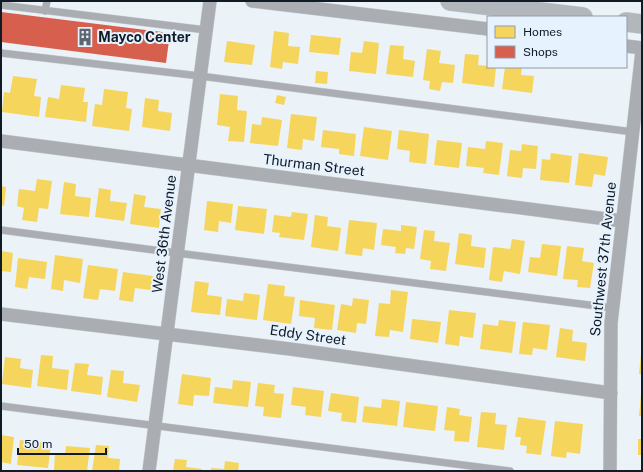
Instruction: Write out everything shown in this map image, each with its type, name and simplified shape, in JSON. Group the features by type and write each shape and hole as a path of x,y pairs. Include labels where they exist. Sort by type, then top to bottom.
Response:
{"main road":[{"path":"450,1 518,5 578,16"},
{"path":"627,22 642,24"}],"street":[{"name":"West 36th Avenue","path":"149,471 210,1"},
{"path":"252,1 487,29"},
{"path":"627,46 642,48"},
{"name":"Southwest 37th Avenue","path":"610,471 611,323 642,52"},
{"name":"Thurman Street","path":"1,141 622,221"},
{"name":"Eddy Street","path":"1,314 290,348 611,393"}],"lane":[{"path":"45,11 47,1"},
{"path":"1,6 206,30"},
{"path":"1,52 633,132"},
{"path":"1,230 613,308"},
{"path":"1,406 510,471"}],"building: Homes":[{"path":"274,31 289,33 288,46 300,47 298,64 283,62 282,69 270,67"},
{"path":"311,35 341,38 339,55 309,52"},
{"path":"227,41 255,45 252,65 224,62"},
{"path":"364,41 379,43 376,74 349,71 351,52 362,53"},
{"path":"390,45 404,46 403,59 415,61 413,77 386,74"},
{"path":"427,49 441,51 439,63 455,65 453,83 442,82 440,91 429,89 430,81 423,80"},
{"path":"465,54 479,55 478,65 487,66 487,68 496,68 494,87 462,83"},
{"path":"505,68 522,68 521,75 534,76 532,93 502,89"},
{"path":"316,71 328,72 327,84 315,83"},
{"path":"13,76 37,79 34,96 41,97 39,117 2,112 4,92 10,93"},
{"path":"61,85 85,88 83,102 88,102 86,122 45,117 48,97 59,99"},
{"path":"104,89 128,92 126,108 132,109 129,131 92,126 95,104 102,105"},
{"path":"220,94 238,96 237,110 247,111 244,142 228,141 230,127 217,125"},
{"path":"277,95 286,97 284,105 275,103"},
{"path":"145,98 159,100 158,111 172,113 170,131 142,127"},
{"path":"291,114 317,117 314,141 303,139 302,150 287,148"},
{"path":"262,117 282,120 278,146 250,143 252,124 261,125"},
{"path":"364,127 392,131 388,160 360,156"},
{"path":"323,130 356,134 354,156 339,154 339,149 321,147"},
{"path":"399,130 429,134 426,164 409,162 410,151 397,149"},
{"path":"437,140 462,143 459,168 434,165"},
{"path":"486,141 503,143 499,175 483,173 484,168 466,166 468,147 485,149"},
{"path":"522,144 538,146 536,169 523,168 522,178 507,176 510,150 521,151"},
{"path":"551,153 572,156 569,183 540,180 542,159 550,160"},
{"path":"579,153 608,157 605,176 594,174 592,187 575,185"},
{"path":"37,179 52,181 48,209 39,208 37,222 22,220 24,208 17,206 19,189 35,191"},
{"path":"64,182 76,184 75,196 91,198 89,217 60,214"},
{"path":"1,186 6,187 4,206 1,205"},
{"path":"99,188 111,190 110,201 127,203 124,221 95,217"},
{"path":"134,194 146,196 144,207 161,209 159,228 130,224"},
{"path":"207,201 233,204 231,223 219,221 218,232 204,230"},
{"path":"238,206 267,209 264,234 235,230"},
{"path":"292,212 308,214 304,240 279,237 280,233 272,232 274,215 291,217"},
{"path":"315,215 328,217 327,226 341,228 338,251 311,247"},
{"path":"349,220 377,223 374,250 363,248 362,256 345,254"},
{"path":"401,225 417,227 414,249 406,248 405,254 395,253 396,247 381,245 383,229 401,231"},
{"path":"424,230 435,231 434,241 450,243 446,271 430,269 431,261 420,259"},
{"path":"459,233 472,235 471,246 486,248 484,268 455,264"},
{"path":"512,239 525,241 520,274 504,271 502,282 489,280 493,247 510,249"},
{"path":"542,244 561,246 557,276 528,272 530,257 540,258"},
{"path":"567,246 584,248 582,261 594,263 590,288 577,287 578,280 563,279"},
{"path":"1,251 13,253 11,272 1,271"},
{"path":"55,255 83,259 80,283 64,280 63,291 51,289"},
{"path":"18,258 47,262 45,279 29,277 27,289 15,287"},
{"path":"88,265 118,269 115,291 100,289 98,300 83,298"},
{"path":"123,272 153,276 151,290 135,288 133,302 119,300"},
{"path":"195,281 209,283 207,295 222,297 220,315 191,312"},
{"path":"268,284 285,286 284,296 295,297 291,324 263,320"},
{"path":"391,290 408,292 403,332 390,330 389,337 375,336 379,303 390,304"},
{"path":"244,293 260,295 257,320 225,316 227,299 243,301"},
{"path":"353,298 369,300 366,324 357,323 356,333 337,330 341,304 352,306"},
{"path":"300,300 335,305 332,330 314,328 315,318 299,316"},
{"path":"449,310 476,313 473,338 460,336 459,346 445,344"},
{"path":"412,319 441,322 438,343 410,339"},
{"path":"499,320 516,322 512,353 480,349 483,324 498,326"},
{"path":"523,322 550,325 547,350 533,348 532,355 519,354"},
{"path":"560,328 573,330 572,341 587,343 585,361 556,357"},
{"path":"41,355 53,356 52,368 69,370 67,390 37,386"},
{"path":"641,355 642,374 639,374"},
{"path":"5,357 21,359 20,368 33,370 31,388 2,384"},
{"path":"75,363 89,364 87,375 103,377 101,395 71,391"},
{"path":"111,370 124,371 123,383 140,385 137,402 107,397"},
{"path":"182,374 211,378 209,396 194,395 193,406 178,404"},
{"path":"233,380 251,382 248,407 213,403 215,387 232,389"},
{"path":"258,383 275,385 274,393 284,394 281,418 263,416 264,407 255,406"},
{"path":"293,387 324,391 321,417 305,415 306,407 291,405"},
{"path":"331,393 359,397 356,423 341,421 342,413 328,411"},
{"path":"641,395 642,416 639,416"},
{"path":"382,399 400,401 397,426 362,422 364,406 381,408"},
{"path":"406,402 438,406 435,431 403,427"},
{"path":"447,407 460,409 459,415 472,417 469,442 454,441 455,431 444,430"},
{"path":"481,412 496,413 495,424 507,425 504,450 477,447"},
{"path":"518,417 546,421 541,455 526,453 527,446 520,445 521,437 515,437"},
{"path":"555,421 583,424 580,454 567,452 566,458 551,456"},
{"path":"1,435 14,437 11,464 1,462"},
{"path":"638,439 642,439 642,455 638,455"},
{"path":"20,440 51,444 48,468 17,465"},
{"path":"96,445 109,446 108,458 120,459 119,471 92,471"},
{"path":"66,446 90,448 87,471 54,470 55,453 65,454"},
{"path":"175,459 187,460 186,467 202,469 202,471 173,471"},
{"path":"225,461 239,463 238,471 211,471 211,468 224,469"}],"building: Shops":[{"name":"Mayco Center","path":"1,12 170,33 166,63 1,42"}],"place":[{"name":"Mayco Center","path":"85,37"}]}
